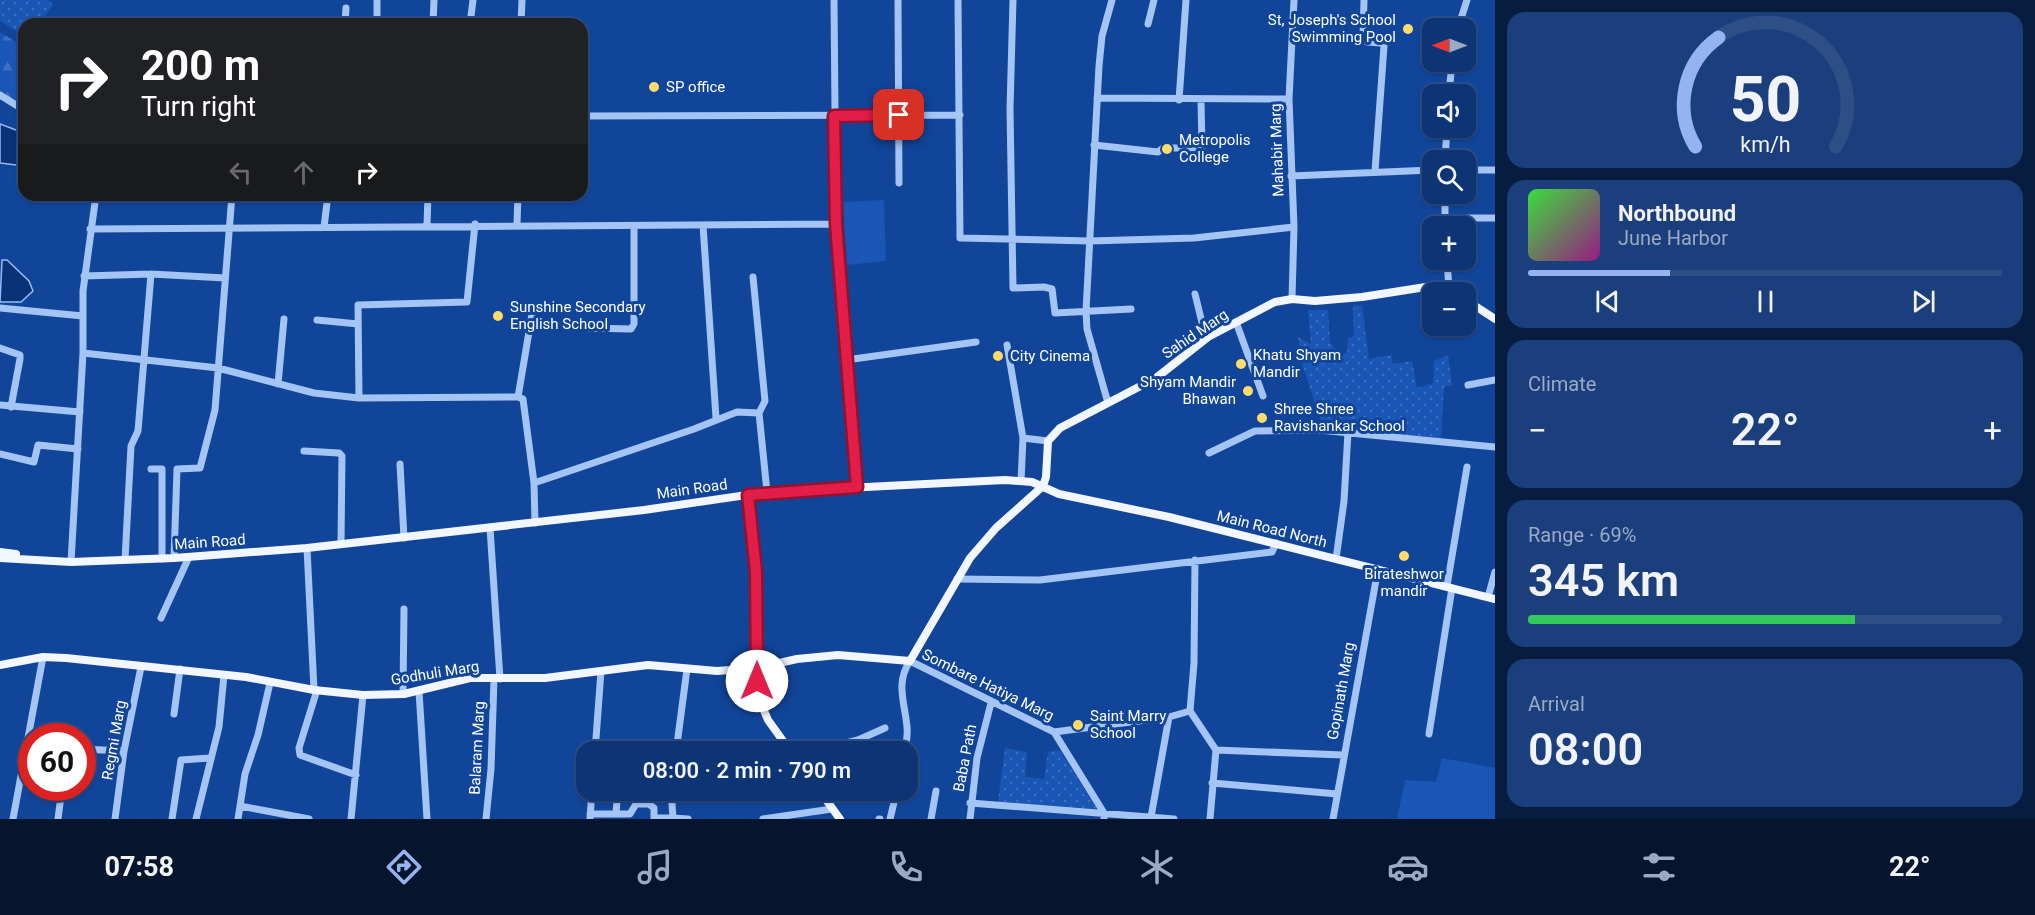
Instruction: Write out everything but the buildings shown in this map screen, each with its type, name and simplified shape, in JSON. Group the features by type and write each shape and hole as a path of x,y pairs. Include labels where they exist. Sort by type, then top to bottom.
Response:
{"main road":[{"name":"Sahid Marg","path":"1048,441 1060,428 1156,378 1206,339 1275,302 1292,298 1315,301 1362,297 1422,288"},
{"path":"1476,307 1495,319"},
{"path":"910,661 970,558 996,528 1043,486 1046,477 1048,441"},
{"name":"Main Road North","path":"857,487 969,480 1021,481 1043,486 1070,497 1170,517 1492,598"},
{"name":"Main Road","path":"174,557 490,528 767,492 857,487"},
{"path":"748,495 756,572 757,694 768,720 783,741"},
{"name":"Main Road","path":"404,536 535,522"},
{"name":"Main Road","path":"0,558 71,560 189,557 307,548 341,542"},
{"name":"Main Road","path":"0,552 71,560"},
{"name":"Godhuli Marg","path":"0,665 43,657 180,669 363,695 403,694 470,678 545,678 648,665 717,671 756,668 823,655 910,661"},
{"path":"827,801 840,819"}],"street":[{"path":"377,0 377,18"},
{"path":"433,18 434,0"},
{"path":"471,18 473,0"},
{"path":"521,18 522,0"},
{"path":"834,0 836,224 857,487"},
{"path":"898,0 899,183"},
{"path":"958,0 960,238 1089,241 1194,238 1294,227"},
{"path":"1013,0 1010,109 1013,288 1052,289 1055,313 1131,309"},
{"path":"1108,404 1087,329 1086,310 1102,36 1112,0"},
{"path":"1148,24 1154,0"},
{"path":"1179,100 1186,0"},
{"name":"Mahabir Marg","path":"1292,298 1294,227 1289,99 1294,0"},
{"path":"1364,0 1363,39 1367,42 1381,43 1384,46 1376,171"},
{"path":"1461,18 1467,0"},
{"path":"345,18 346,8"},
{"path":"0,95 18,106"},
{"path":"1097,98 1289,99"},
{"path":"1094,145 1158,152 1163,148 1202,148 1201,100"},
{"path":"588,116 960,115"},
{"path":"1476,170 1495,170"},
{"path":"1291,176 1422,171"},
{"path":"71,560 83,353 84,276 95,201"},
{"path":"174,557 177,469 198,470 201,466 215,410 232,201"},
{"path":"324,227 327,201"},
{"path":"427,225 428,201"},
{"path":"517,224 518,201"},
{"path":"1476,220 1495,218"},
{"path":"90,228 475,224 634,226 836,224"},
{"path":"359,398 358,305 467,302 475,224"},
{"path":"702,225 716,418"},
{"path":"587,328 631,329 634,324 634,226"},
{"path":"84,276 151,274 225,278"},
{"path":"125,558 130,446 138,431 151,274"},
{"path":"753,278 765,401 759,413 767,492"},
{"path":"1195,294 1206,339"},
{"path":"0,308 83,316"},
{"path":"518,397 533,308"},
{"path":"278,384 284,319"},
{"path":"317,320 358,324"},
{"path":"1236,322 1263,396"},
{"path":"846,360 976,342"},
{"path":"1007,345 1023,438 1021,481"},
{"path":"0,348 20,356 21,359 11,407"},
{"path":"83,353 218,368 314,393 359,398 518,397 523,399 534,483 535,522"},
{"path":"1468,385 1495,380"},
{"path":"0,405 80,412"},
{"path":"534,483 694,429 716,418 737,412 759,413"},
{"path":"1209,453 1255,430 1348,432 1495,447"},
{"path":"1336,560 1344,501 1348,432"},
{"path":"1023,438 1048,441"},
{"path":"0,454 34,462 38,445 78,449"},
{"path":"304,451 339,453 342,456 341,542"},
{"path":"400,464 404,536"},
{"path":"1429,734 1467,467"},
{"path":"151,469 162,469 162,557"},
{"name":"Balaram Marg","path":"486,819 497,679 490,528"},
{"path":"957,579 1040,580 1272,552 1276,543"},
{"path":"307,548 316,690 299,748 300,755 356,775"},
{"path":"161,618 189,557"},
{"path":"1195,560 1194,663 1190,711 1216,750 1210,819"},
{"name":"Gopinath Marg","path":"1334,819 1343,755 1378,569"},
{"path":"1492,598 1495,572"},
{"path":"403,694 404,609"},
{"path":"12,819 43,657"},
{"path":"906,741 908,729 901,694 902,679 910,661"},
{"name":"Sombare Hatiya Marg","path":"910,661 991,703 1054,732 1168,717 1190,711"},
{"name":"Regmi Marg","path":"115,819 124,752 141,667"},
{"path":"174,714 180,669"},
{"path":"677,741 687,669"},
{"path":"596,741 601,671"},
{"path":"196,819 219,727 224,675"},
{"path":"238,819 244,774 258,735 270,682"},
{"path":"419,691 427,819"},
{"path":"351,819 363,695"},
{"name":"Baba Path","path":"970,819 970,803 977,758 991,703"},
{"path":"1151,817 1168,717"},
{"path":"854,741 885,728"},
{"path":"1054,732 1104,816"},
{"path":"96,750 124,752"},
{"path":"1216,750 1343,755"},
{"path":"172,819 181,760 210,758"},
{"path":"1212,783 1337,794"},
{"path":"931,819 936,791"},
{"path":"58,819 60,801"},
{"path":"591,801 590,817 616,813 630,814 636,804 649,804 654,808 654,818 688,819"},
{"path":"616,813 617,801"},
{"path":"672,801 673,818"},
{"path":"891,819 895,801"},
{"path":"970,803 1104,816 1174,819"},
{"path":"240,806 309,819"},
{"path":"764,819 832,809"}],"green space":[{"path":"0,0 48,0 53,5 43,18 18,18 18,32 0,21"},
{"path":"0,32 18,43 18,105 0,94"},
{"path":"884,200 886,261 847,265 843,202"},
{"path":"1362,305 1369,359 1391,355 1393,364 1412,361 1417,388 1433,383 1434,361 1448,355 1452,385 1444,387 1441,439 1323,427 1303,367 1298,337 1311,344 1308,310 1328,310 1330,343 1340,354 1347,353 1348,338 1354,336 1353,306"},
{"path":"1005,748 1027,752 1025,777 1044,779 1048,752 1060,750 1097,809 998,802"},
{"path":"1442,758 1495,768 1495,819 1397,819 1405,780 1436,782"}],"shaded area":[{"path":"0,124 18,131 18,165 0,163"},
{"path":"2,260 7,260 29,281 33,291 21,302 0,302"}],"place":[{"name":"St, Joseph's School Swimming Pool","path":"1408,29"},
{"name":"SP office","path":"654,87"},
{"name":"Metropolis College","path":"1167,149"},
{"name":"Sunshine Secondary English School","path":"498,316"},
{"name":"City Cinema","path":"998,356"},
{"name":"Khatu Shyam Mandir","path":"1241,364"},
{"name":"Shyam Mandir Bhawan","path":"1248,391"},
{"name":"Shree Shree Ravishankar School","path":"1262,418"},
{"name":"Birateshwor mandir","path":"1404,556"},
{"name":"Saint Marry School","path":"1078,725"}],"route":[{"path":"757,681 756,572 748,495 857,487 836,224 834,116 899,115"}]}
